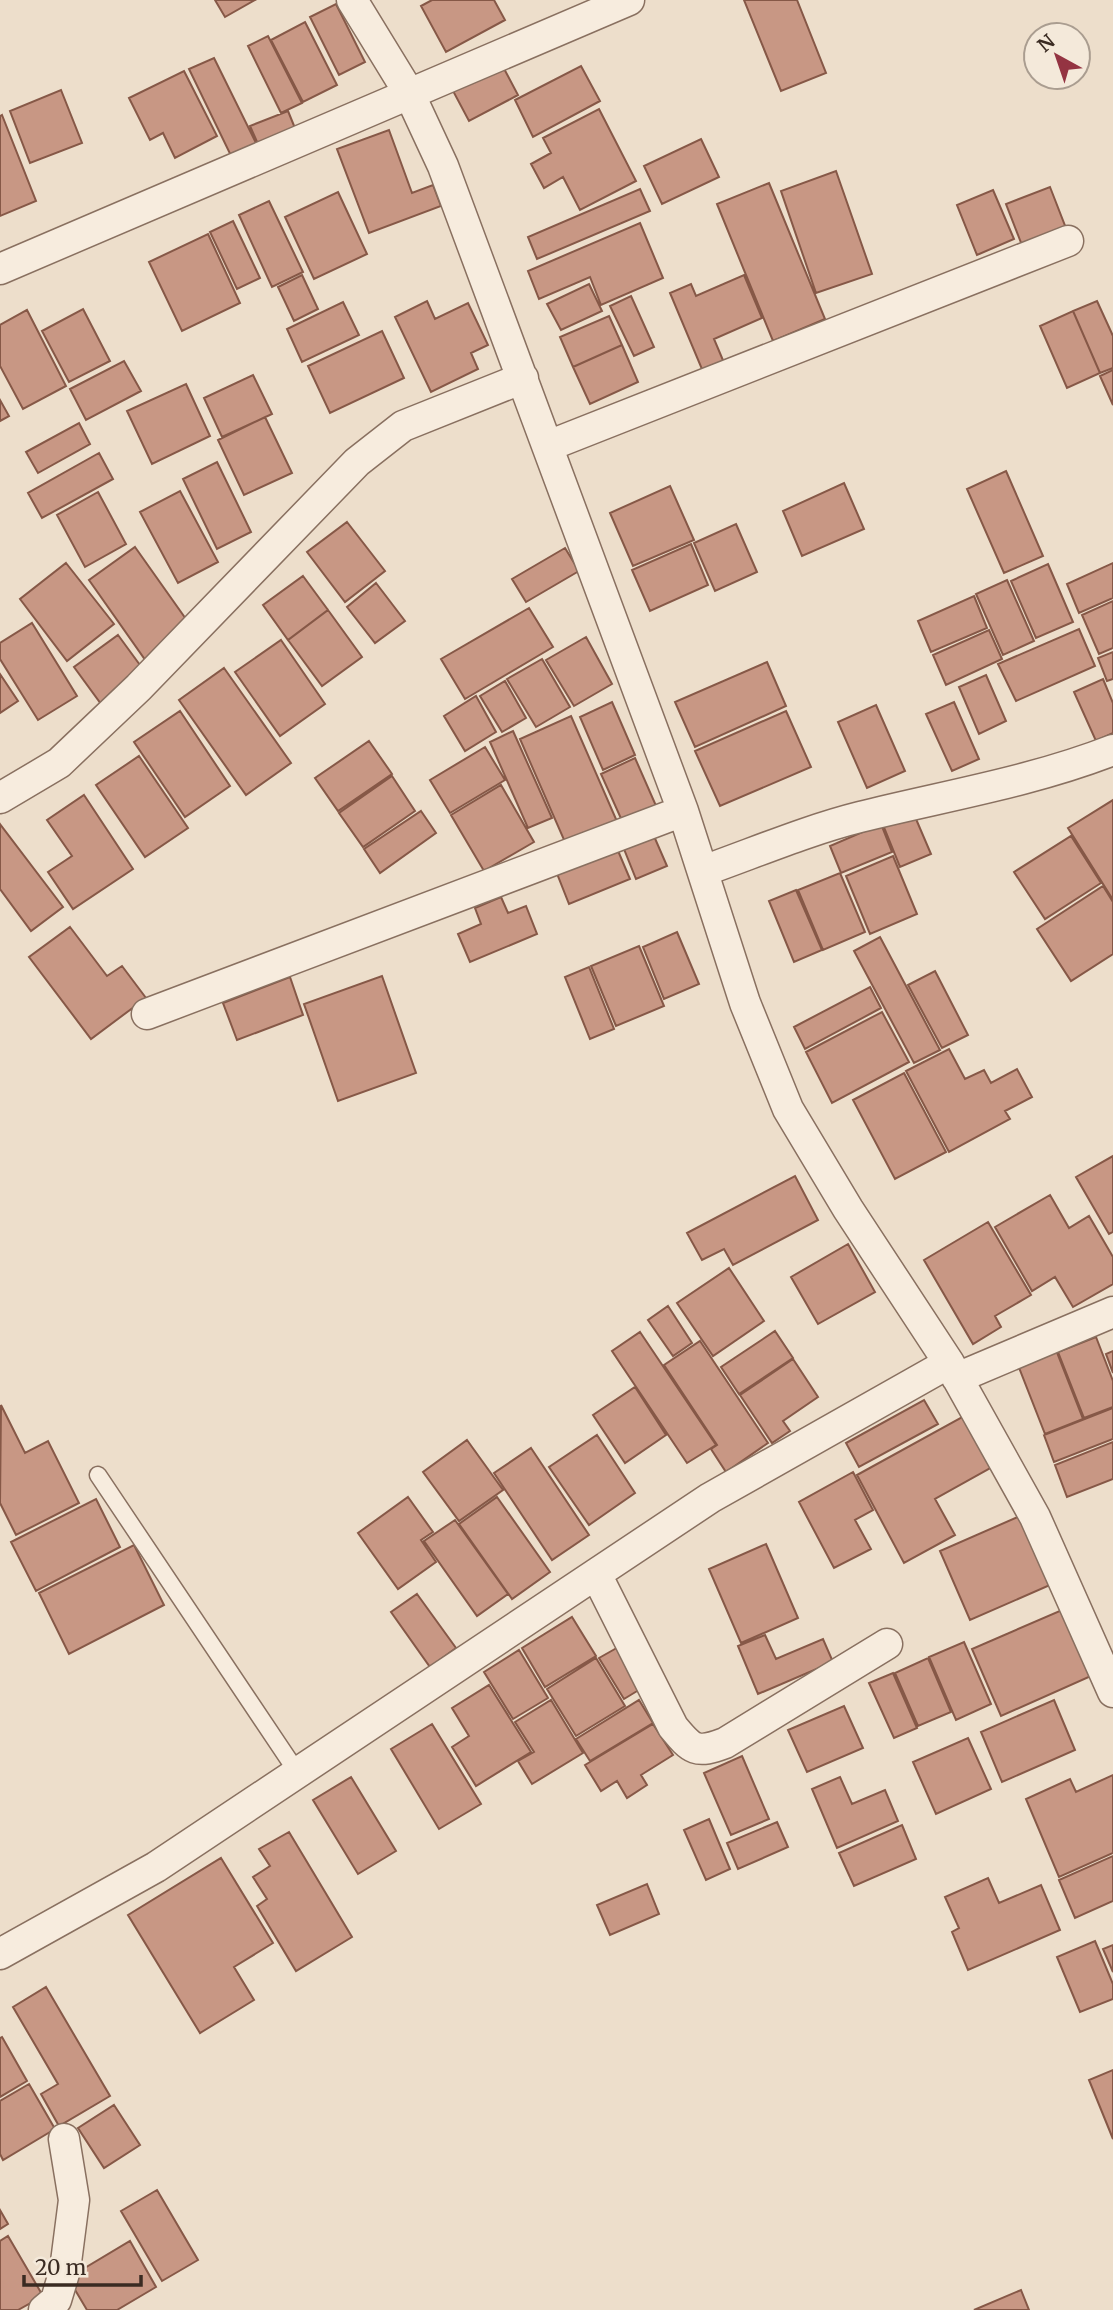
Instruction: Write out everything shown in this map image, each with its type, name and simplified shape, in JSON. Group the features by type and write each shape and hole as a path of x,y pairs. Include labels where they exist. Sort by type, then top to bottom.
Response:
{"street":[{"path":"352,0 409,93 443,166 683,811 745,1003 788,1109 848,1209 953,1371 1035,1517 1113,1692"},
{"path":"0,270 629,0"},
{"path":"548,446 1068,242"},
{"path":"0,798 59,763 139,687 357,462 403,426 523,378"},
{"path":"703,871 858,818 964,795 1113,750"},
{"path":"147,1014 683,811"},
{"path":"0,1954 156,1867 710,1498 953,1371 1113,1312"},
{"path":"596,1574 673,1727 689,1746 705,1751 725,1743 887,1644"},
{"path":"44,2310 56,2300 65,2270 74,2200 64,2139"}],"lane":[{"path":"98,1475 298,1772"}],"building":[{"path":"215,0 255,0 225,17"},
{"path":"432,0 494,0 505,20 446,52 421,6"},
{"path":"744,0 797,0 826,73 781,91"},
{"path":"336,4 365,62 339,75 310,17"},
{"path":"305,22 337,85 303,102 271,40"},
{"path":"268,36 302,103 281,113 248,46"},
{"path":"214,58 260,151 235,164 189,69"},
{"path":"501,63 518,95 469,121 452,89"},
{"path":"581,66 600,101 533,137 515,100"},
{"path":"184,71 217,136 175,158 163,133 150,140 129,98"},
{"path":"61,90 82,143 30,163 10,111"},
{"path":"599,109 636,181 580,210 563,177 544,188 531,164 551,153 543,138"},
{"path":"288,111 299,138 262,153 250,126"},
{"path":"2,115 36,201 0,216 0,116"},
{"path":"389,130 412,193 433,185 441,206 369,233 337,149"},
{"path":"701,139 719,177 662,204 644,166"},
{"path":"836,171 872,274 816,293 781,191"},
{"path":"769,183 825,319 773,341 717,204"},
{"path":"1050,187 1069,236 1025,253 1006,204"},
{"path":"640,189 650,211 537,259 528,237"},
{"path":"993,190 1014,239 977,255 957,205"},
{"path":"338,192 367,254 314,279 285,217"},
{"path":"269,201 303,272 272,287 239,215"},
{"path":"233,221 260,278 237,289 210,232"},
{"path":"640,223 663,278 601,305 590,277 539,299 528,271"},
{"path":"208,234 240,303 182,331 149,262"},
{"path":"302,275 318,309 294,321 278,287"},
{"path":"744,275 762,318 714,339 725,365 704,374 670,293 691,284 696,296"},
{"path":"589,284 602,311 561,330 547,304"},
{"path":"631,296 654,347 634,356 610,306"},
{"path":"427,301 435,319 468,303 488,345 471,353 478,369 431,392 395,317"},
{"path":"1097,301 1113,336 1113,368 1100,373 1073,311"},
{"path":"343,302 359,335 302,362 287,329"},
{"path":"83,309 110,361 69,382 42,331"},
{"path":"27,310 66,386 23,409 0,366 0,325"},
{"path":"1073,311 1100,373 1067,388 1040,326"},
{"path":"609,316 622,345 573,367 560,337"},
{"path":"382,331 404,378 330,413 308,366"},
{"path":"622,345 638,382 590,404 573,367"},
{"path":"124,361 141,391 86,420 70,389"},
{"path":"1113,370 1113,405 1100,376"},
{"path":"253,375 272,414 222,437 204,398"},
{"path":"186,384 210,436 152,464 127,411"},
{"path":"0,400 9,416 0,421"},
{"path":"265,417 292,473 244,495 218,440"},
{"path":"79,423 90,444 38,473 26,452"},
{"path":"99,453 113,479 42,518 28,493"},
{"path":"217,462 251,532 217,549 183,479"},
{"path":"1006,471 1043,556 1004,573 967,489"},
{"path":"844,483 864,529 802,556 783,511"},
{"path":"670,486 694,540 633,566 610,513"},
{"path":"180,491 218,562 178,583 140,512"},
{"path":"98,492 126,544 85,567 57,515"},
{"path":"347,522 385,571 345,602 307,552"},
{"path":"736,524 757,572 715,591 694,543"},
{"path":"691,544 708,585 650,611 632,570"},
{"path":"135,547 193,629 146,661 89,580"},
{"path":"565,548 579,571 526,602 512,579"},
{"path":"66,563 114,624 67,661 20,599"},
{"path":"1113,563 1113,598 1079,613 1067,584"},
{"path":"1048,564 1073,622 1036,638 1011,581"},
{"path":"303,576 328,610 288,640 263,605"},
{"path":"1007,580 1034,641 1003,655 976,594"},
{"path":"376,583 405,621 375,643 347,607"},
{"path":"974,596 987,628 931,652 918,621"},
{"path":"1113,601 1113,648 1099,654 1082,615"},
{"path":"529,608 553,647 465,699 441,659"},
{"path":"328,610 362,657 322,686 288,640"},
{"path":"32,623 77,696 38,720 0,659 0,643"},
{"path":"1079,629 1095,666 1016,701 998,664"},
{"path":"989,630 1002,659 946,685 933,655"},
{"path":"118,635 148,676 104,708 74,667"},
{"path":"586,637 612,684 574,706 546,660"},
{"path":"281,640 325,704 280,736 235,672"},
{"path":"1113,652 1113,679 1107,681 1098,658"},
{"path":"542,659 570,707 536,727 507,679"},
{"path":"767,662 786,706 695,747 675,702"},
{"path":"224,668 291,763 246,795 179,700"},
{"path":"0,674 18,701 0,713"},
{"path":"986,675 1006,721 979,734 959,687"},
{"path":"1103,679 1113,703 1113,733 1096,741 1074,692"},
{"path":"505,681 526,718 502,732 480,696"},
{"path":"476,696 496,732 465,751 444,716"},
{"path":"612,702 635,755 603,770 580,717"},
{"path":"954,702 979,759 952,771 926,714"},
{"path":"876,705 905,771 867,788 838,722"},
{"path":"180,711 230,786 185,817 134,742"},
{"path":"786,711 811,767 720,806 695,751"},
{"path":"571,716 619,826 568,849 520,739"},
{"path":"513,731 552,818 528,828 490,742"},
{"path":"369,741 392,774 338,811 315,778"},
{"path":"485,747 505,780 450,813 430,780"},
{"path":"139,756 188,828 145,857 96,785"},
{"path":"635,758 657,808 623,823 601,774"},
{"path":"392,776 415,811 363,847 339,813"},
{"path":"501,785 534,842 484,871 451,815"},
{"path":"84,795 133,869 73,909 48,872 72,856 47,820"},
{"path":"1113,800 1113,900 1068,828"},
{"path":"421,811 436,833 380,873 364,849"},
{"path":"913,812 931,854 900,867 883,825"},
{"path":"0,824 63,907 31,931 0,889"},
{"path":"881,824 892,852 841,873 830,846"},
{"path":"650,827 667,866 636,879 620,839"},
{"path":"1071,836 1101,883 1045,919 1014,872"},
{"path":"616,846 630,879 569,904 556,871"},
{"path":"893,856 917,914 870,934 846,876"},
{"path":"840,873 865,932 823,950 798,890"},
{"path":"1103,886 1113,902 1113,954 1071,981 1037,929"},
{"path":"796,890 822,950 794,962 769,901"},
{"path":"501,897 508,913 526,906 537,934 470,962 458,934 481,924 475,908"},
{"path":"70,927 107,976 122,966 146,998 91,1039 29,957"},
{"path":"677,932 699,984 664,999 643,947"},
{"path":"880,937 940,1050 914,1063 854,951"},
{"path":"639,946 664,1006 616,1026 591,966"},
{"path":"589,967 614,1029 590,1039 565,977"},
{"path":"935,971 968,1035 942,1048 908,985"},
{"path":"382,976 416,1073 338,1101 304,1004"},
{"path":"290,977 303,1015 237,1040 223,1003"},
{"path":"870,987 881,1008 805,1049 794,1027"},
{"path":"882,1012 909,1062 832,1103 806,1052"},
{"path":"949,1049 965,1079 984,1070 991,1083 1017,1069 1032,1097 1005,1111 1010,1119 949,1152 906,1071"},
{"path":"904,1073 946,1152 895,1179 853,1100"},
{"path":"1113,1156 1113,1232 1109,1234 1076,1177"},
{"path":"795,1176 818,1220 733,1265 724,1249 702,1260 687,1233"},
{"path":"1050,1195 1069,1228 1089,1216 1113,1257 1113,1284 1073,1307 1055,1277 1032,1291 995,1227"},
{"path":"988,1222 1031,1295 995,1316 1001,1327 973,1344 924,1260"},
{"path":"848,1244 875,1292 818,1324 791,1277"},
{"path":"729,1268 764,1321 713,1356 677,1303"},
{"path":"668,1306 692,1343 673,1356 648,1320"},
{"path":"775,1331 793,1358 739,1394 721,1367"},
{"path":"640,1332 716,1445 687,1463 612,1351"},
{"path":"1096,1337 1113,1381 1113,1407 1084,1418 1058,1352"},
{"path":"700,1341 768,1443 726,1472 711,1449 717,1445 664,1365"},
{"path":"1056,1350 1083,1419 1045,1434 1018,1365"},
{"path":"1113,1351 1113,1373 1106,1354"},
{"path":"793,1359 818,1397 783,1421 790,1431 772,1443 740,1395"},
{"path":"635,1387 666,1435 625,1463 593,1415"},
{"path":"924,1400 938,1424 859,1467 846,1443"},
{"path":"1,1405 25,1453 48,1441 79,1503 16,1535 0,1503"},
{"path":"1113,1408 1113,1439 1054,1462 1044,1435"},
{"path":"964,1416 992,1467 935,1499 955,1535 904,1563 857,1475"},
{"path":"597,1435 635,1493 589,1525 549,1467"},
{"path":"467,1440 503,1490 459,1521 423,1472"},
{"path":"1113,1442 1113,1479 1067,1497 1055,1465"},
{"path":"531,1448 589,1535 552,1560 494,1473"},
{"path":"853,1472 873,1510 855,1520 871,1549 834,1568 799,1502"},
{"path":"408,1497 433,1532 421,1540 436,1562 398,1589 358,1533"},
{"path":"497,1497 550,1572 512,1599 459,1524"},
{"path":"96,1499 120,1547 36,1591 11,1542"},
{"path":"1020,1516 1050,1585 970,1620 940,1551"},
{"path":"455,1520 508,1594 477,1616 424,1541"},
{"path":"766,1544 798,1618 741,1643 709,1569"},
{"path":"134,1545 164,1605 69,1654 39,1593"},
{"path":"417,1594 456,1648 430,1667 391,1612"},
{"path":"1062,1610 1091,1676 1001,1716 972,1649"},
{"path":"572,1617 596,1656 545,1687 522,1648"},
{"path":"765,1635 776,1659 823,1639 833,1662 758,1694 738,1646"},
{"path":"964,1642 991,1704 956,1720 929,1657"},
{"path":"622,1645 647,1685 624,1699 599,1658"},
{"path":"519,1650 548,1698 513,1719 484,1672"},
{"path":"596,1658 625,1706 576,1736 547,1689"},
{"path":"928,1658 951,1712 918,1726 895,1673"},
{"path":"893,1673 917,1728 894,1738 869,1683"},
{"path":"489,1685 531,1752 476,1786 452,1747 469,1736 452,1708"},
{"path":"551,1700 583,1753 532,1784 518,1761 534,1752 515,1722"},
{"path":"639,1700 653,1723 590,1761 576,1739"},
{"path":"1054,1700 1075,1750 1002,1782 981,1732"},
{"path":"844,1706 863,1748 807,1772 788,1730"},
{"path":"432,1724 481,1804 439,1829 391,1749"},
{"path":"653,1724 673,1755 641,1775 647,1785 627,1798 617,1781 601,1791 585,1765"},
{"path":"968,1738 991,1789 936,1814 913,1762"},
{"path":"742,1756 769,1819 731,1835 704,1773"},
{"path":"1113,1775 1113,1853 1059,1877 1026,1799 1070,1779 1076,1792"},
{"path":"351,1777 396,1851 358,1874 313,1800"},
{"path":"840,1777 852,1804 885,1790 898,1821 837,1848 812,1789"},
{"path":"709,1819 730,1869 706,1880 684,1830"},
{"path":"777,1822 788,1847 738,1869 727,1843"},
{"path":"902,1825 916,1859 854,1886 839,1853"},
{"path":"289,1832 352,1937 296,1971 257,1906 267,1899 253,1877 270,1866 259,1849"},
{"path":"1113,1856 1113,1901 1075,1918 1059,1880"},
{"path":"221,1858 273,1943 234,1967 254,2000 200,2033 128,1915"},
{"path":"988,1878 999,1903 1041,1885 1060,1930 968,1970 952,1932 959,1928 945,1897"},
{"path":"647,1884 659,1914 610,1935 597,1905"},
{"path":"1095,1941 1113,1984 1113,1999 1080,2012 1057,1957"},
{"path":"1113,1945 1113,1972 1103,1949"},
{"path":"46,1987 110,2096 59,2126 41,2094 58,2084 13,2007"},
{"path":"2,2037 27,2081 0,2097 0,2038"},
{"path":"1113,2070 1113,2139 1089,2080"},
{"path":"29,2084 55,2129 3,2160 0,2154 0,2101"},
{"path":"114,2105 140,2145 104,2168 78,2128"},
{"path":"157,2190 198,2260 162,2281 121,2211"},
{"path":"0,2210 8,2224 0,2229"},
{"path":"8,2236 43,2296 18,2310 0,2310 0,2241"},
{"path":"130,2241 156,2287 117,2310 87,2310 68,2278"},
{"path":"1021,2290 1029,2310 974,2310"}]}
